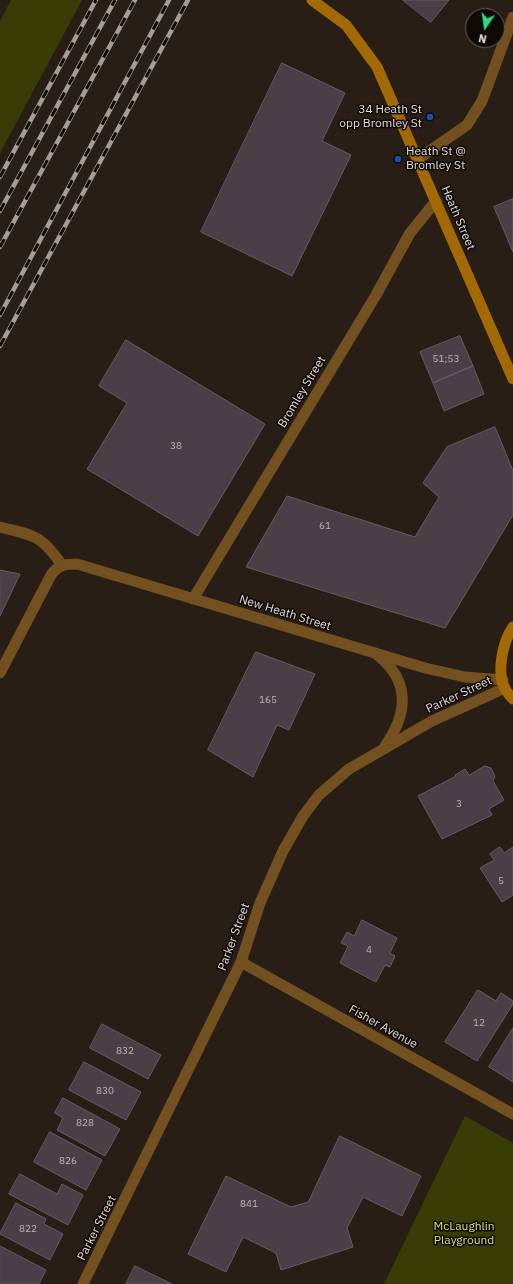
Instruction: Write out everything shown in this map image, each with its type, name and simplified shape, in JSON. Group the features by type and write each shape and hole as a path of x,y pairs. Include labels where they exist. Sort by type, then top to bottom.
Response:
{"main road":[{"name":"Heath Street","path":"312,0 346,25 377,67 418,158 513,379"},
{"path":"513,626 504,644 502,662 504,684 513,699"}],"street":[{"path":"418,158 467,125 482,101 513,17"},
{"name":"Bromley Street","path":"193,599 376,294 410,233 436,201"},
{"path":"0,527 40,539 48,545 62,565 51,575 0,673"},
{"name":"New Heath Street","path":"62,565 77,564 375,653 451,674 504,684"},
{"path":"375,653 393,670 402,690 401,716 394,734 384,749"},
{"name":"Parker Street","path":"83,1284 241,962 260,903 283,851 303,816 320,795 339,777 432,721 504,684"},
{"name":"Fisher Avenue","path":"241,962 513,1114"}],"green space":[{"path":"11,0 82,0 0,153 0,21"},
{"name":"McLaughlin Playground","path":"465,1116 513,1143 513,1284 384,1284"}],"building":[{"path":"403,0 449,0 431,22"},
{"path":"282,63 345,93 322,141 351,155 292,276 201,232"},
{"path":"513,199 513,252 494,207"},
{"path":"460,336 473,366 433,383 420,352"},
{"path":"126,340 265,424 198,536 87,469 127,403 99,386"},
{"path":"473,366 484,394 444,411 433,383"},
{"path":"495,427 513,471 513,515 445,628 246,567 287,496 415,537 439,497 423,483 447,447"},
{"path":"0,570 20,574 0,616"},
{"path":"256,652 315,674 289,730 277,725 253,777 208,750"},
{"path":"485,766 491,768 495,776 493,781 504,800 489,809 492,815 442,839 418,796 456,776 455,775 465,769 469,775"},
{"path":"500,847 504,853 513,847 513,895 502,902 480,868 494,860 490,854"},
{"path":"362,920 397,938 390,953 395,956 390,967 385,965 376,982 340,963 348,946 341,943 347,932 354,936"},
{"path":"478,990 496,1001 501,993 513,1001 513,1004 477,1061 445,1042"},
{"path":"102,1024 161,1055 148,1079 90,1048"},
{"path":"513,1028 513,1082 489,1067"},
{"path":"84,1062 141,1092 126,1120 69,1090"},
{"path":"63,1098 120,1129 105,1156 57,1130 63,1118 55,1113"},
{"path":"50,1132 102,1160 86,1190 34,1162"},
{"path":"340,1136 421,1176 402,1216 363,1197 347,1228 353,1247 281,1270 276,1253 243,1237 226,1272 188,1254 226,1176 291,1207 308,1202"},
{"path":"20,1174 57,1194 62,1184 83,1195 68,1225 9,1194"},
{"path":"16,1203 46,1219 44,1224 63,1234 50,1260 0,1234"},
{"path":"0,1246 46,1270 39,1284 0,1284"},
{"path":"135,1266 172,1284 126,1284"}],"railway":[{"path":"0,177 96,0"},
{"path":"0,211 115,0"},
{"path":"0,247 135,0"},
{"path":"0,315 169,0"},
{"path":"0,346 188,0"}],"place":[{"name":"34 Heath St opp Bromley St","path":"430,117"},
{"name":"Heath St @ Bromley St","path":"398,159"}]}
